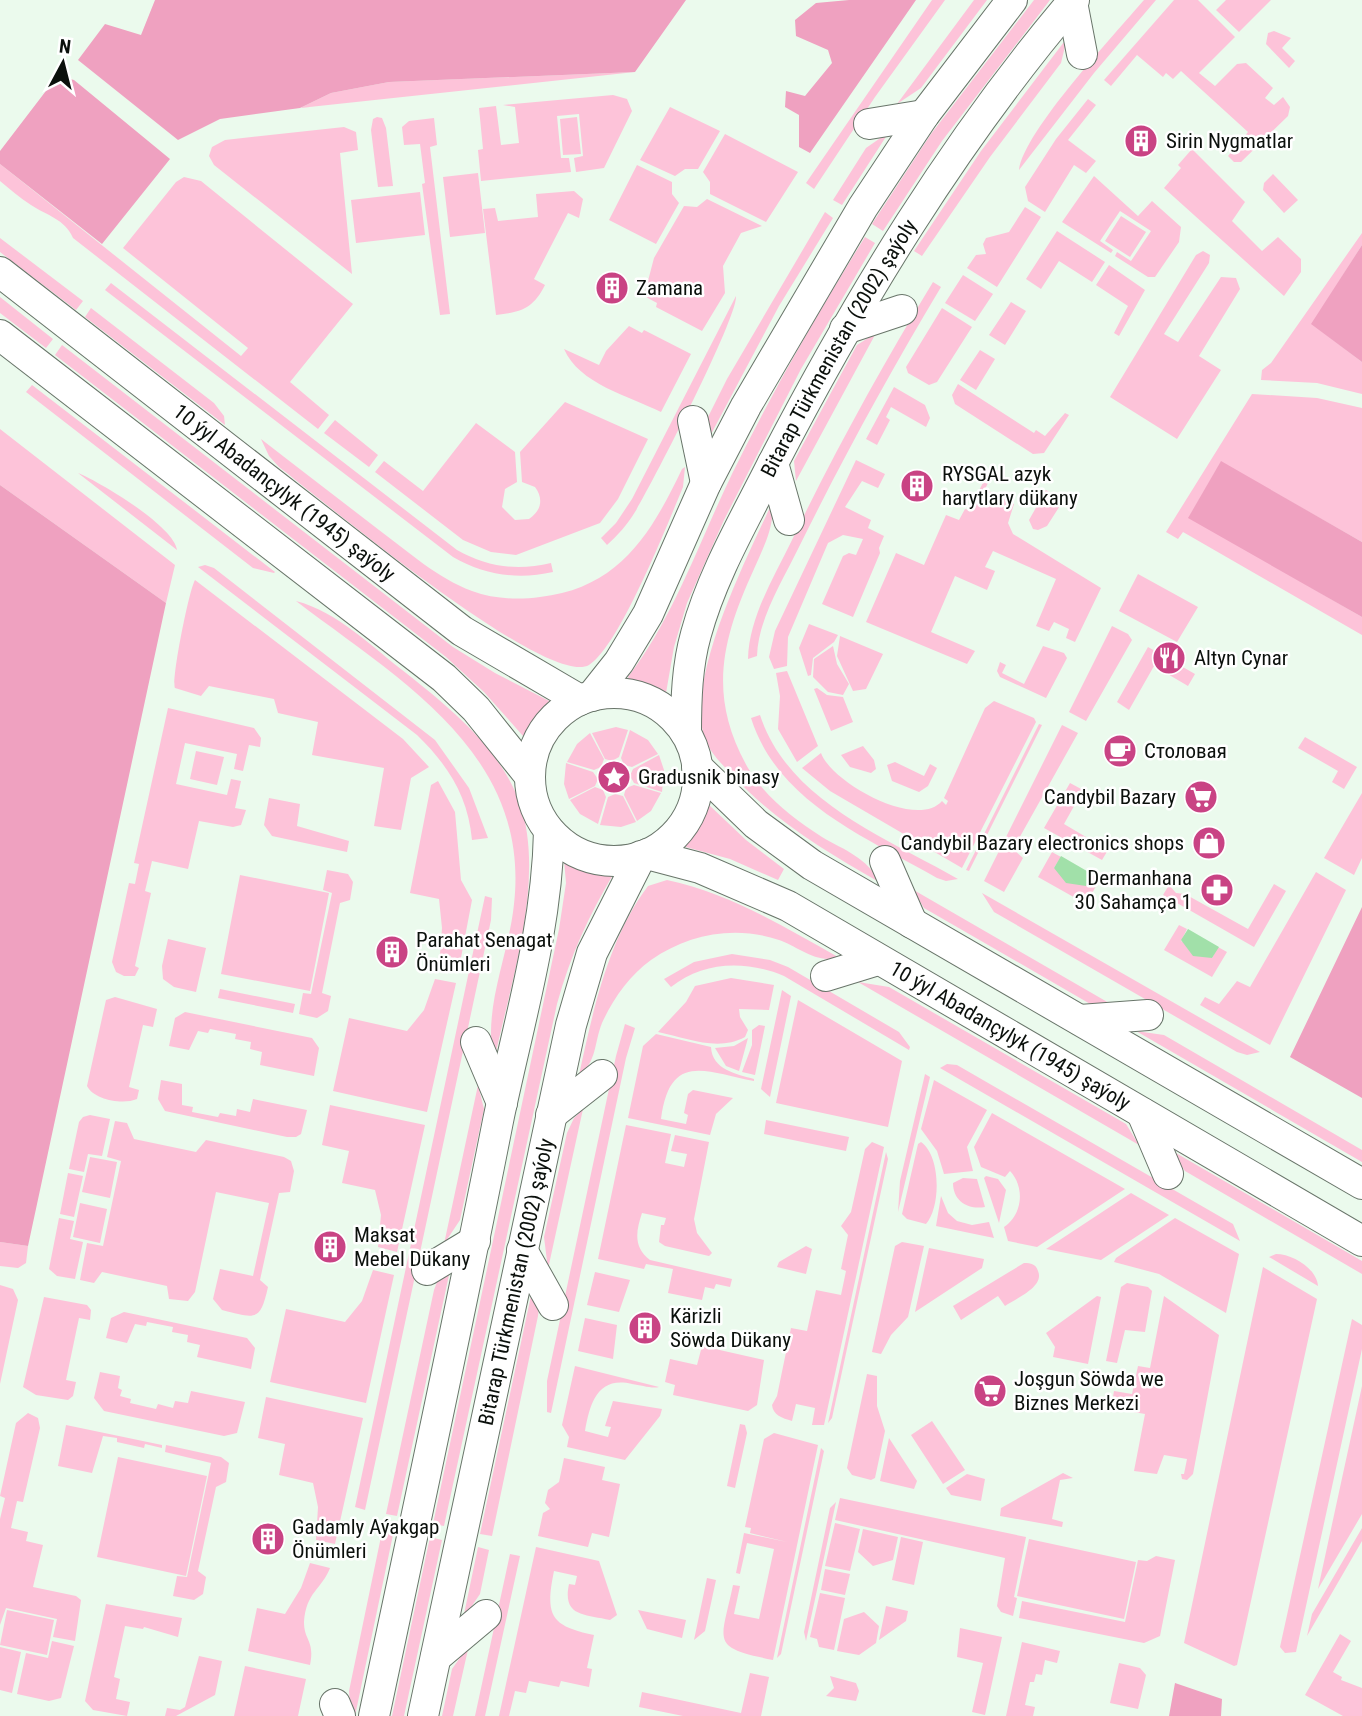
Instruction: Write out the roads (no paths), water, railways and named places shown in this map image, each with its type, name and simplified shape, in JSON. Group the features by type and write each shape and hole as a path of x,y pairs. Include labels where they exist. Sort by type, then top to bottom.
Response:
{"main road":[{"path":"586,698 628,694 650,701 670,715 686,733 697,767 697,791 690,814 668,842 644,855 612,861 588,857 566,847 549,831 532,799 529,775 533,751 544,730 560,712 586,698 618,662 648,614 706,483 786,336 924,115 1012,0"},
{"path":"1073,1 1082,54"},
{"name":"Bitarap Türkmenistan (2002) şaýoly","path":"686,733 690,659 702,612 773,463 845,329 905,232 998,96 1073,1"},
{"path":"869,124 924,115"},
{"name":"10 ýyl Abadançylyk (1945) şaýoly","path":"0,272 462,631 586,698"},
{"path":"845,329 902,310"},
{"path":"0,335 435,670 476,709 529,775"},
{"path":"693,421 706,483"},
{"path":"773,463 789,520"},
{"path":"697,767 772,838 912,923 1362,1184"},
{"path":"374,1716 539,938 547,892 549,831"},
{"name":"Bitarap Türkmenistan (2002) şaýoly","path":"423,1716 571,1025 592,953 644,855"},
{"name":"10 ýyl Abadançylyk (1945) şaýoly","path":"644,855 700,868 757,890 1362,1241"},
{"path":"885,861 912,923"},
{"path":"826,976 878,960"},
{"path":"1080,1020 1147,1015"},
{"path":"476,1042 502,1103"},
{"path":"551,1115 602,1075"},
{"path":"1142,1113 1168,1174"},
{"path":"427,1270 475,1241"},
{"path":"522,1250 553,1305"},
{"path":"436,1657 486,1615"}],"place":[{"name":"Sirin Nygmatlar","path":"1141,141"},
{"name":"Zamana","path":"612,288"},
{"name":"RYSGAL azyk harytlary dükany","path":"917,486"},
{"name":"Altyn Cynar","path":"1169,658"},
{"name":"Столовая","path":"1120,751"},
{"name":"Gradusnik binasy","path":"614,777"},
{"name":"Candybil Bazary","path":"1201,797"},
{"name":"Candybil Bazary electronics shops","path":"1209,843"},
{"name":"Dermanhana 30 Sahamça 1","path":"1217,890"},
{"name":"Parahat Senagat Önümleri","path":"392,952"},
{"name":"Maksat Mebel Dükany","path":"330,1247"},
{"name":"Kärizli Söwda Dükany","path":"645,1328"},
{"name":"Joşgun Söwda we Biznes Merkezi","path":"990,1391"},
{"name":"Gadamly Aýakgap Önümleri","path":"268,1539"}]}
